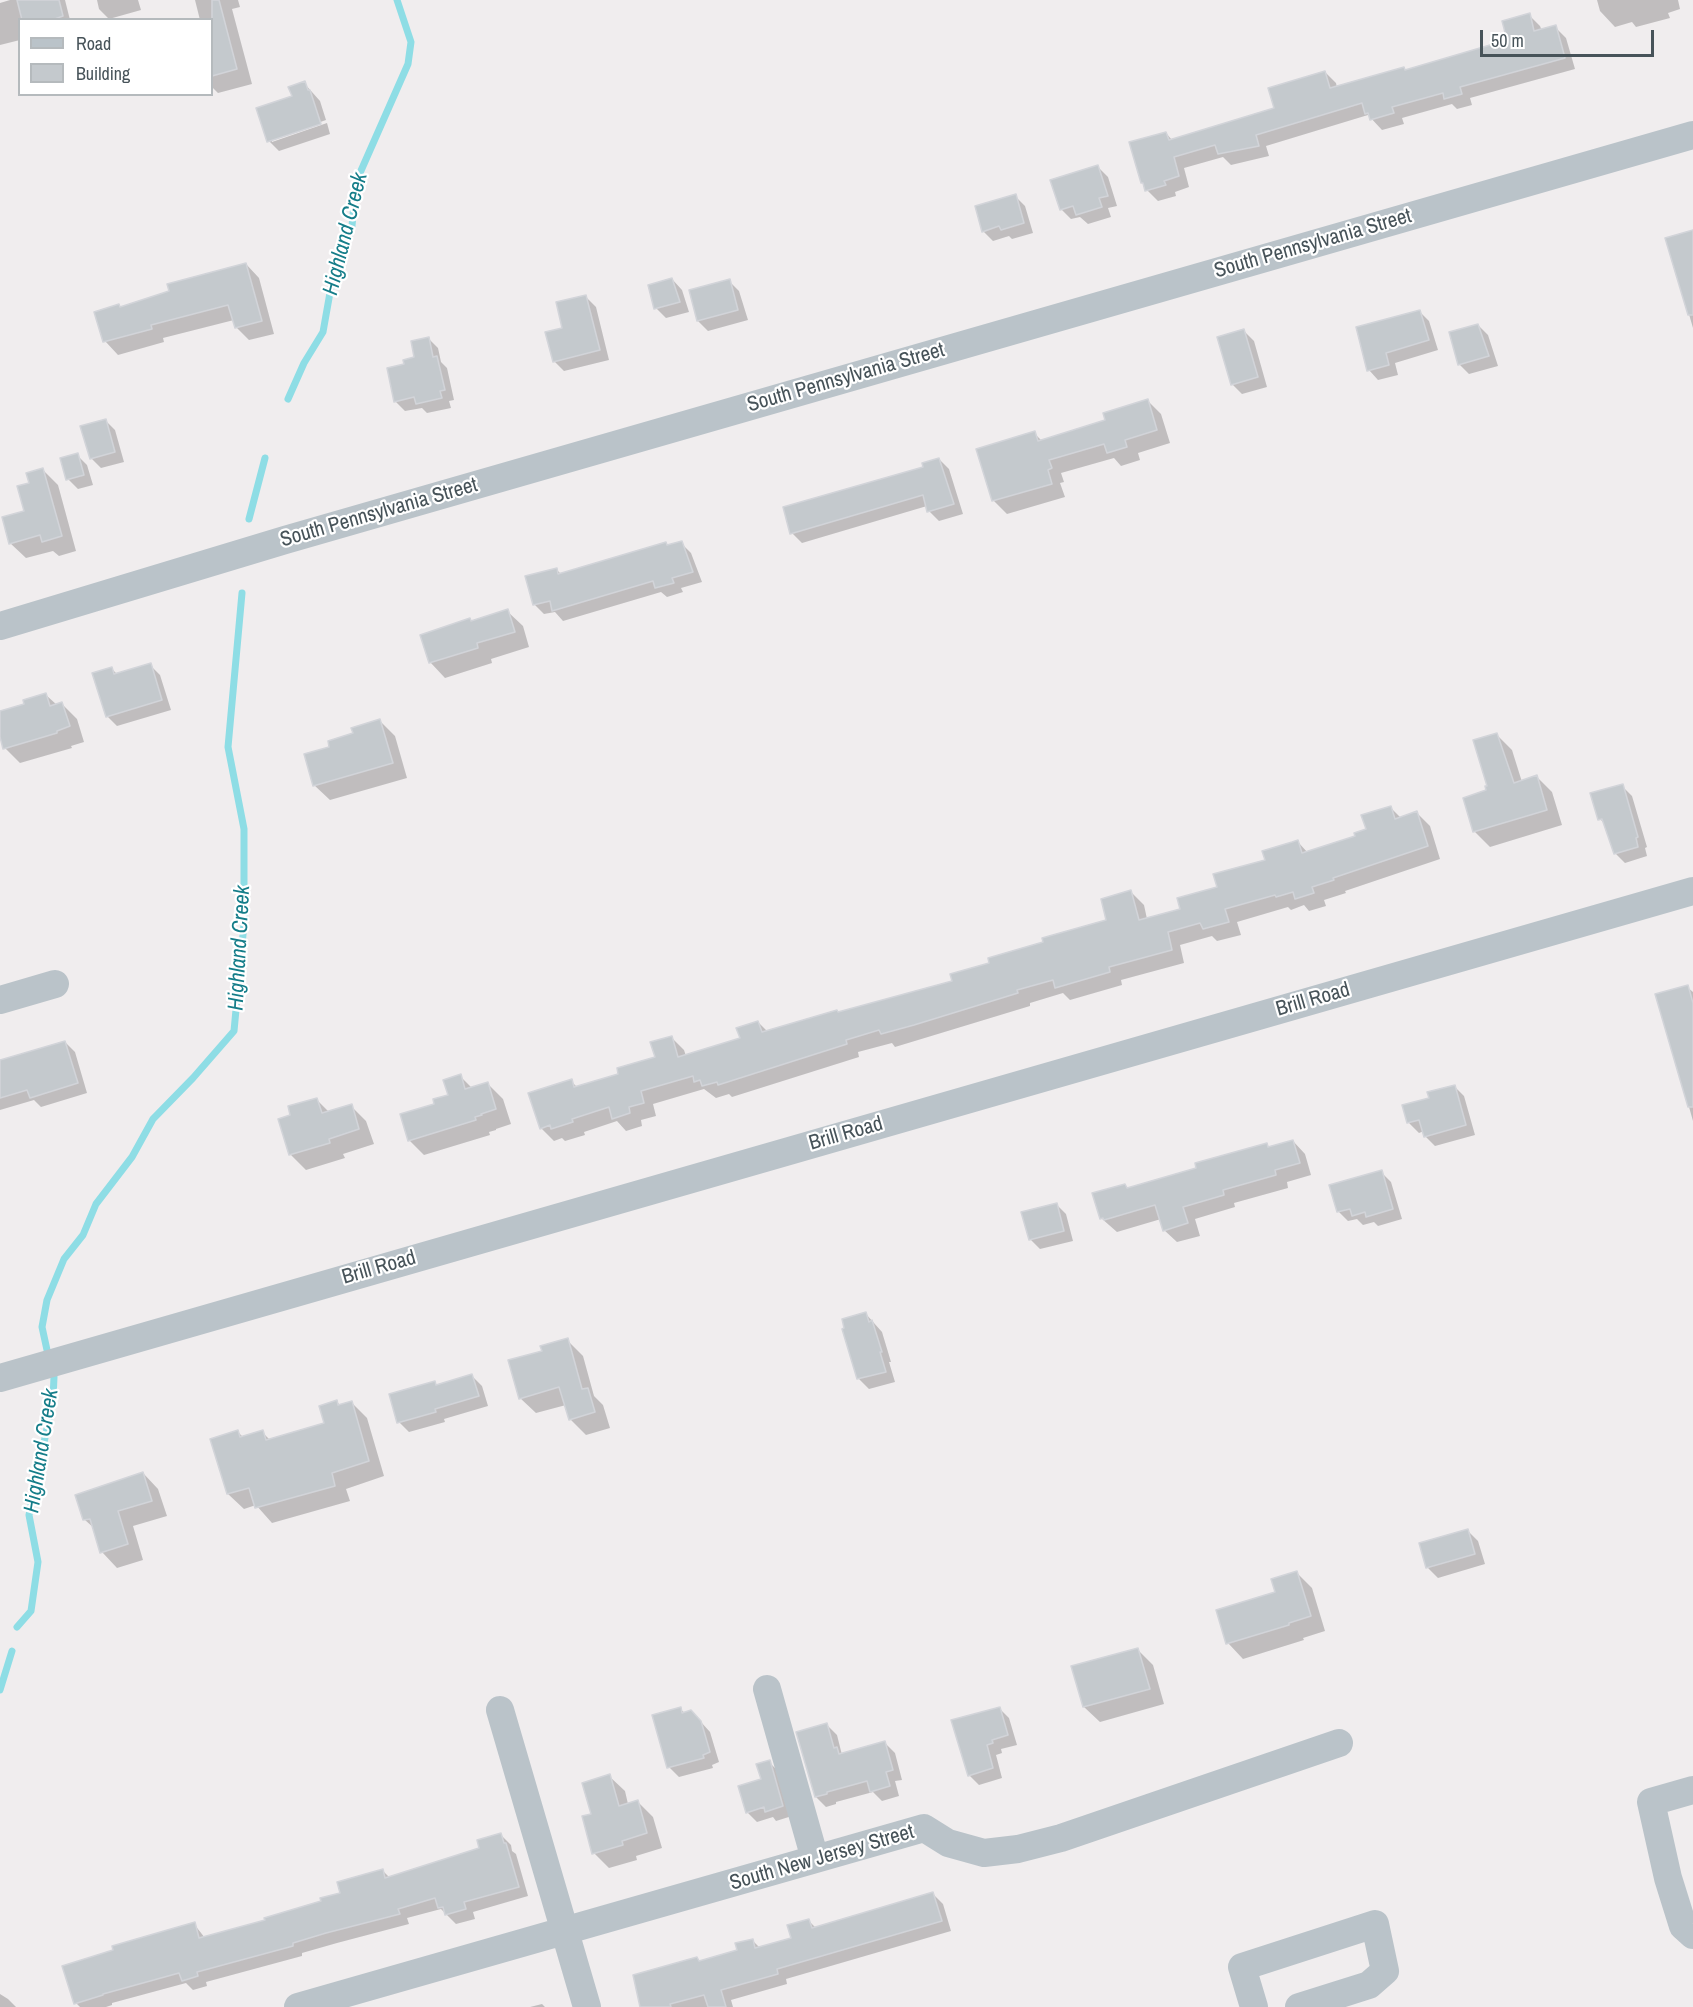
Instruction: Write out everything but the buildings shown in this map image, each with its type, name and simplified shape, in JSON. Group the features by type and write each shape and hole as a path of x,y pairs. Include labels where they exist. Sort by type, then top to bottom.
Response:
{"street":[{"name":"South Pennsylvania Street","path":"0,626 264,546 1693,135"},
{"name":"Brill Road","path":"0,1378 1693,891"},
{"path":"0,1000 55,984"},
{"path":"767,1689 815,1859"},
{"path":"500,1710 587,2007"},
{"name":"South New Jersey Street","path":"298,2007 924,1828 948,1843 984,1853 1018,1849 1061,1838 1339,1743"},
{"path":"1693,1790 1651,1802 1674,1898 1683,1926 1693,1935"},
{"path":"1254,2007 1242,1967 1375,1924 1385,1971 1369,1985 1299,2007"}],"waterway":[{"name":"Highland Creek","path":"288,399 304,363 323,332 331,287 352,226 356,182 408,64 411,42 397,0"},
{"name":"Highland Creek","path":"249,519 265,458"},
{"name":"Highland Creek","path":"47,1350 42,1327 47,1300 64,1259 83,1235 96,1204 132,1157 153,1119 234,1031 244,924 244,829 228,747 242,593"},
{"name":"Highland Creek","path":"17,1627 31,1611 38,1562 29,1515 53,1399 54,1377"},
{"name":"Highland Creek","path":"0,1690 12,1651"}]}
